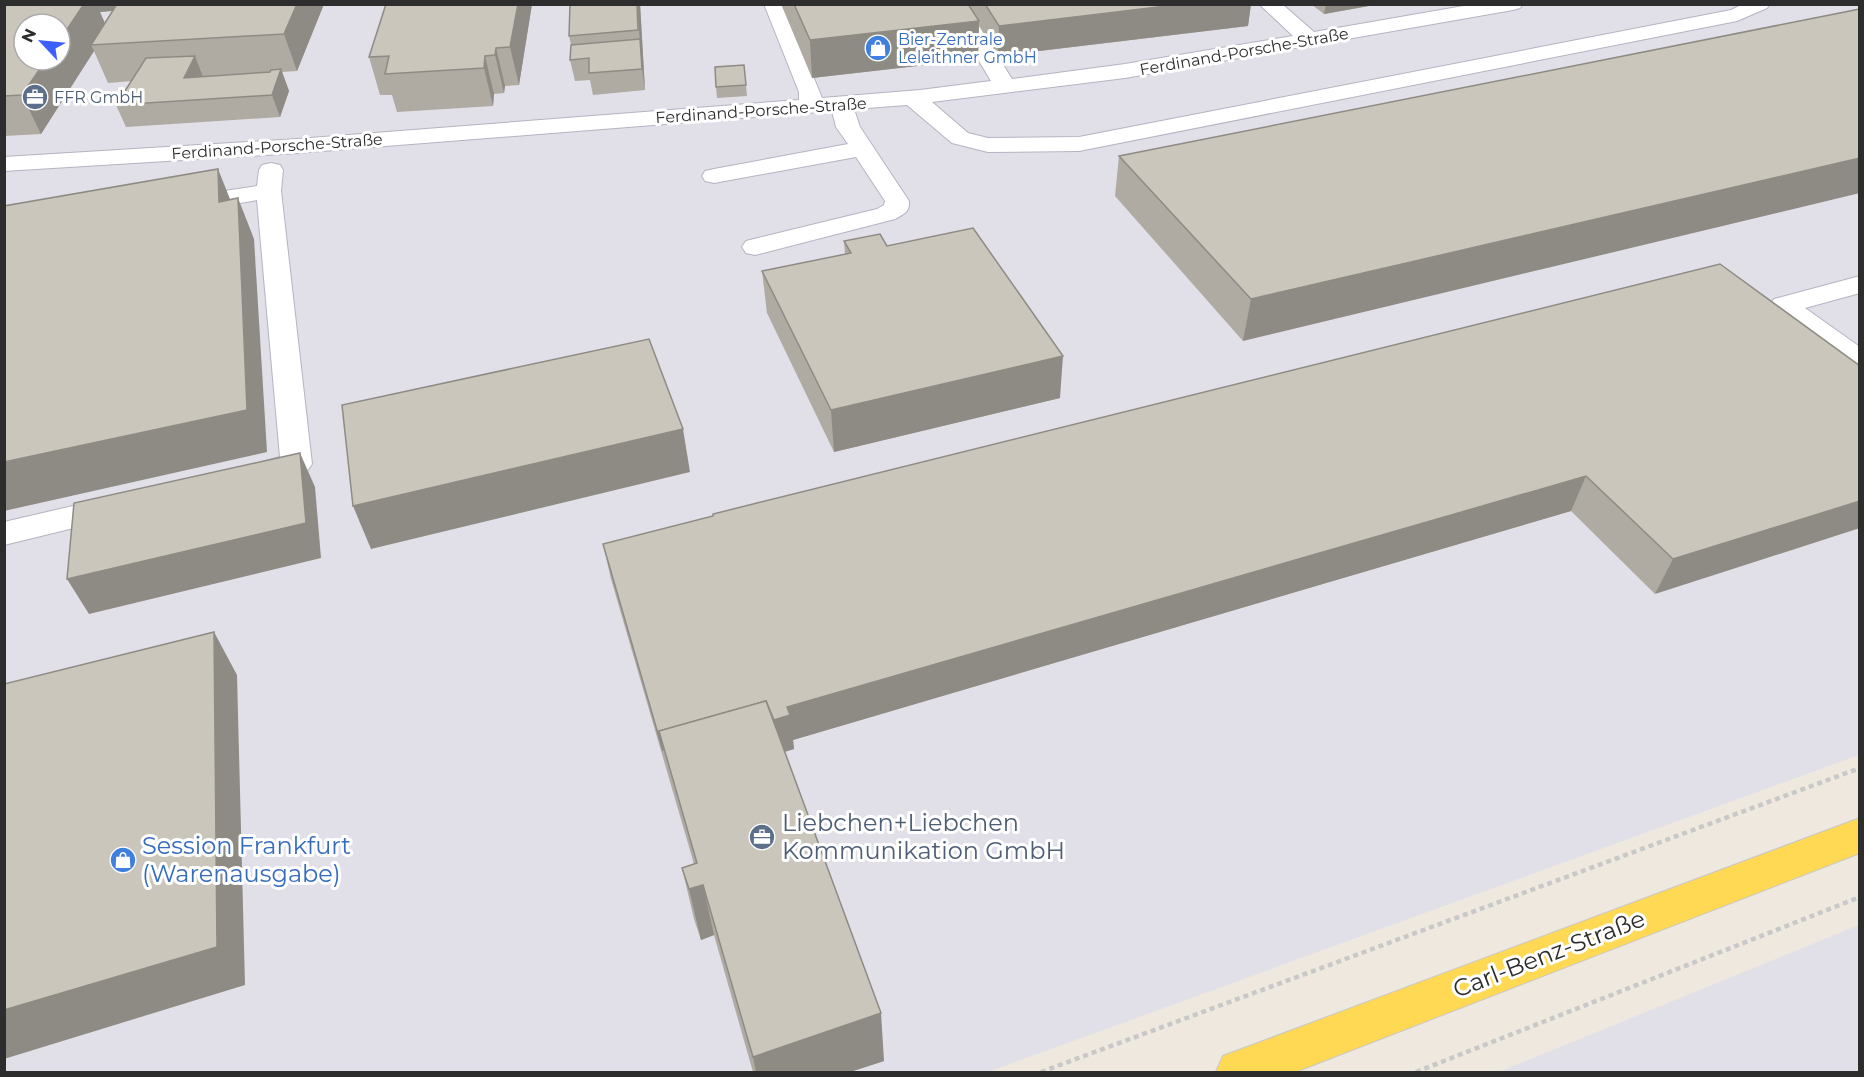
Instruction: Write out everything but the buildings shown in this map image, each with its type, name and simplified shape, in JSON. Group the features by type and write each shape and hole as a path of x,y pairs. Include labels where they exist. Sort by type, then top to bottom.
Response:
{"main road":[{"name":"Carl-Benz-Straße","path":"1239,1072 1860,835"}],"street":[{"path":"774,4 810,92 811,106"},
{"path":"955,4 1005,86"},
{"path":"1269,4 1310,39"},
{"path":"913,98 960,138 988,145 1079,144 1737,15 1760,4"},
{"name":"Ferdinand-Porsche-Straße","path":"4,164 273,147 913,98 1125,71 1499,6"},
{"path":"755,247 886,214 897,208 897,201 848,127 841,104"},
{"path":"240,477 296,464 269,191 273,147"},
{"path":"714,176 862,148"},
{"path":"166,208 269,191"},
{"path":"1860,284 1784,305 1860,360"},
{"path":"4,534 139,502"}],"path":[{"path":"1041,1072 1860,768"},
{"path":"1416,1072 1860,897"}],"shaded area":[{"path":"5,5 1859,5 1859,755 988,1072 5,1072"},
{"path":"1859,925 1859,1072 1499,1072"}],"place":[{"name":"Bier-Zentrale Leleithner GmbH","path":"878,48"},
{"name":"FFR GmbH","path":"35,97"},
{"name":"Liebchen+Liebchen Kommunikation GmbH","path":"762,837"},
{"name":"Session Frankfurt (Warenausgabe)","path":"123,860"}]}
